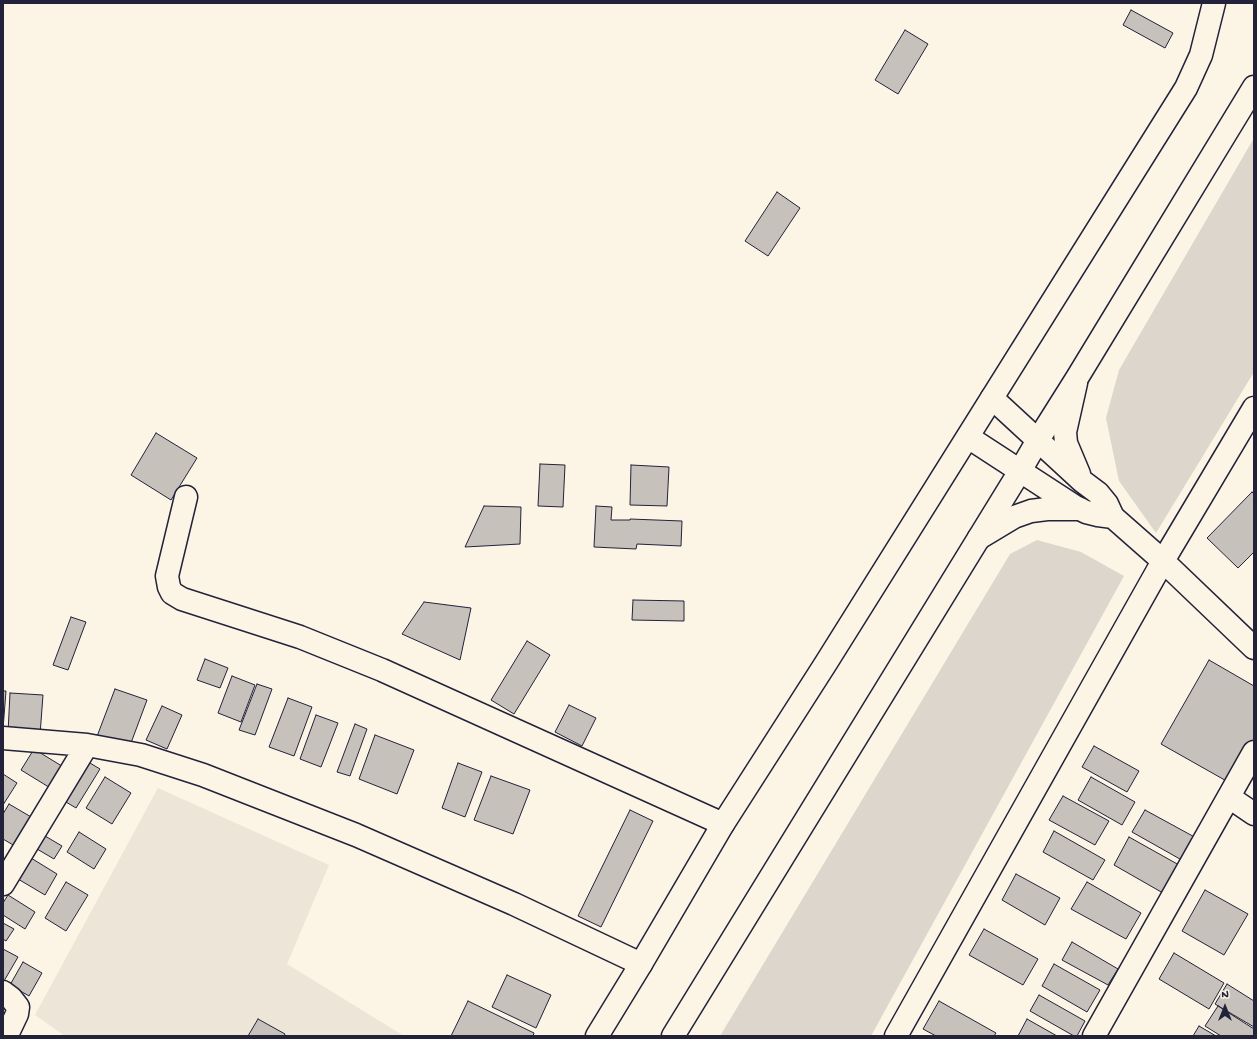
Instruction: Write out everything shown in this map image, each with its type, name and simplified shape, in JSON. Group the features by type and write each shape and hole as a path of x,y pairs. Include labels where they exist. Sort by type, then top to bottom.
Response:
{"street":[{"path":"597,1036 641,964 722,824 826,664 1186,88 1201,54 1214,3"},
{"path":"673,1036 1254,87"},
{"path":"1077,378 1065,432 1066,443 1082,481"},
{"path":"992,398 1103,499 1113,517 1163,561 1254,648"},
{"path":"896,1036 1163,561 1254,408"},
{"path":"968,437 1080,509 1098,515 1113,517"},
{"path":"186,498 167,576 172,593 182,599 300,637 382,670 722,824"},
{"path":"979,538 1014,517 1031,511 1047,509 1080,509"},
{"path":"3,738 87,745 140,755 173,764 341,829 514,904 641,964"},
{"path":"3,884 87,745"},
{"path":"1094,1036 1254,752"},
{"path":"1229,797 1254,814"},
{"path":"3,992 11,998 18,1007 17,1014 6,1035"}],"shaded area":[{"path":"1254,138 1254,372 1156,533 1119,481 1106,418 1119,370"},
{"path":"1037,540 1081,552 1124,576 871,1036 720,1036 1010,554"},
{"path":"158,788 329,865 287,964 404,1036 65,1036 35,1015"}],"building":[{"path":"1131,10 1173,33 1165,48 1123,25"},
{"path":"905,30 928,44 898,94 875,80"},
{"path":"777,192 800,208 768,256 745,241"},
{"path":"156,433 197,458 171,500 131,475"},
{"path":"540,464 565,465 563,507 538,506"},
{"path":"631,465 669,467 667,506 630,505"},
{"path":"1252,492 1254,494 1254,552 1238,568 1207,538"},
{"path":"484,506 521,507 520,544 465,547"},
{"path":"596,506 612,507 611,520 630,519 682,521 681,546 637,544 636,549 594,547"},
{"path":"633,600 684,601 684,621 632,620"},
{"path":"424,602 471,608 460,660 402,634"},
{"path":"71,617 86,622 68,670 53,665"},
{"path":"527,641 550,655 514,714 491,700"},
{"path":"205,659 228,668 220,688 197,680"},
{"path":"1209,660 1254,686 1254,740 1230,783 1161,744"},
{"path":"232,676 255,685 241,722 218,713"},
{"path":"257,684 272,689 255,735 239,730"},
{"path":"115,689 147,700 128,751 96,739"},
{"path":"3,691 6,691 3,729"},
{"path":"10,693 43,695 40,735 8,733"},
{"path":"288,698 312,707 294,756 269,747"},
{"path":"569,705 596,718 582,746 555,732"},
{"path":"162,706 182,715 167,749 146,740"},
{"path":"316,715 338,723 321,767 300,759"},
{"path":"355,724 367,729 350,776 337,772"},
{"path":"375,735 414,750 397,794 359,779"},
{"path":"1094,746 1139,771 1127,792 1082,767"},
{"path":"34,749 65,768 52,789 21,770"},
{"path":"85,760 100,769 76,808 61,799"},
{"path":"458,763 482,772 465,817 442,808"},
{"path":"3,774 17,783 3,805"},
{"path":"491,776 530,790 513,834 474,820"},
{"path":"105,777 131,793 112,824 86,808"},
{"path":"1091,777 1135,802 1122,825 1078,800"},
{"path":"1063,796 1109,821 1095,845 1049,820"},
{"path":"9,804 38,821 20,849 3,839 3,814"},
{"path":"630,810 653,821 601,927 578,916"},
{"path":"1145,810 1200,840 1187,863 1132,832"},
{"path":"1054,831 1105,860 1093,880 1043,852"},
{"path":"79,832 106,849 94,869 67,852"},
{"path":"40,833 62,846 54,859 32,846"},
{"path":"1129,837 1179,865 1163,893 1114,865"},
{"path":"31,858 57,874 45,895 18,879"},
{"path":"1016,874 1060,898 1045,925 1002,900"},
{"path":"66,882 88,895 66,931 45,918"},
{"path":"1087,882 1141,913 1126,939 1071,909"},
{"path":"1205,890 1248,914 1224,955 1182,931"},
{"path":"8,895 35,912 25,929 3,915 3,903"},
{"path":"3,923 14,929 6,941 3,939"},
{"path":"984,929 1038,959 1023,985 969,955"},
{"path":"1072,942 1118,969 1108,985 1062,960"},
{"path":"3,949 18,957 4,981 3,980"},
{"path":"1174,953 1224,983 1209,1009 1159,979"},
{"path":"23,962 42,973 29,996 10,985"},
{"path":"1054,964 1100,990 1087,1012 1042,986"},
{"path":"507,975 551,995 536,1028 492,1007"},
{"path":"1227,984 1254,1001 1254,1027 1215,1004"},
{"path":"1039,995 1085,1021 1077,1036 1074,1036 1030,1011"},
{"path":"468,1001 534,1033 533,1036 451,1036"},
{"path":"939,1001 996,1033 994,1036 936,1036 923,1029"},
{"path":"1218,1006 1254,1029 1254,1036 1221,1036 1205,1026"},
{"path":"258,1019 285,1034 284,1036 248,1036"},
{"path":"1027,1019 1057,1036 1018,1036"},
{"path":"1199,1026 1216,1036 1193,1036"}]}
